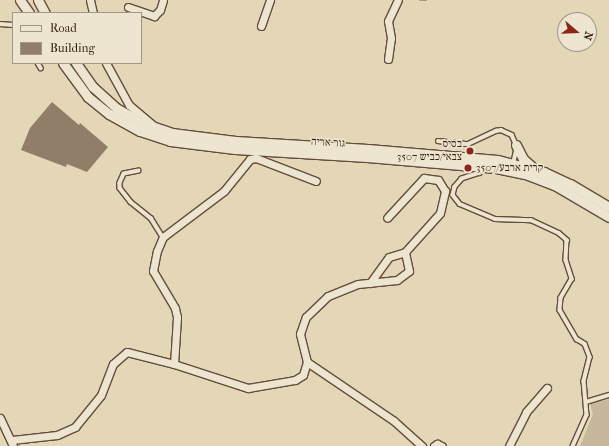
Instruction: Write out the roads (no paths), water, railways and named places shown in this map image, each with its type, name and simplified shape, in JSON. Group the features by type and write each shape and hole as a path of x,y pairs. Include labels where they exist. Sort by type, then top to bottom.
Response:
{"main road":[{"path":"20,0 28,12"},
{"path":"38,0 44,12"},
{"name":"גור אריה","path":"64,64 88,97 108,114 140,131 170,141 235,150 367,157 483,167 534,168 570,184 609,207"},
{"name":"גור אריה","path":"77,64 93,88 116,108 134,119 179,135 207,139 368,148 484,159 513,167 528,175 556,186 609,217"},
{"path":"516,146 523,159 534,168"}],"street":[{"path":"90,0 93,12"},
{"path":"128,7 154,16 160,10 163,0"},
{"path":"262,26 270,0"},
{"path":"388,59 390,38 388,21 398,0"},
{"path":"107,64 129,105 156,128"},
{"path":"174,364 177,317 175,308 153,271 157,251 163,237 224,191 250,159 256,158 316,181"},
{"path":"370,283 390,258 405,252 440,213 445,191 438,180 424,178 386,218"},
{"path":"0,418 12,443 57,435 74,427 101,395 113,364 127,352 174,364 248,388 295,380 303,375 307,362 300,334 306,317 328,296 358,284 397,280 409,271 405,252"},
{"path":"307,362 394,421 422,446"},
{"path":"509,446 526,412 547,388"},
{"path":"434,446 437,444 442,446"}],"lane":[{"path":"0,24 12,25"},
{"path":"39,64 42,68"},
{"path":"438,140 468,144 501,130 512,135 516,146 513,167"},
{"path":"483,167 480,173 458,182 453,192 456,200 473,211 495,219 531,220 559,233 567,240 566,260 572,279 559,305 564,318 577,339 584,344 590,357 584,381 587,415 573,446"},
{"path":"139,171 124,174 120,188 131,202 151,218 163,237"},
{"path":"586,402 609,395"}],"waterway":[{"path":"420,0 426,0"}],"place":[{"name":"בסיס צבאי/כביש 3507","path":"470,151"},
{"name":"קרית ארבע/3507","path":"468,168"}]}
